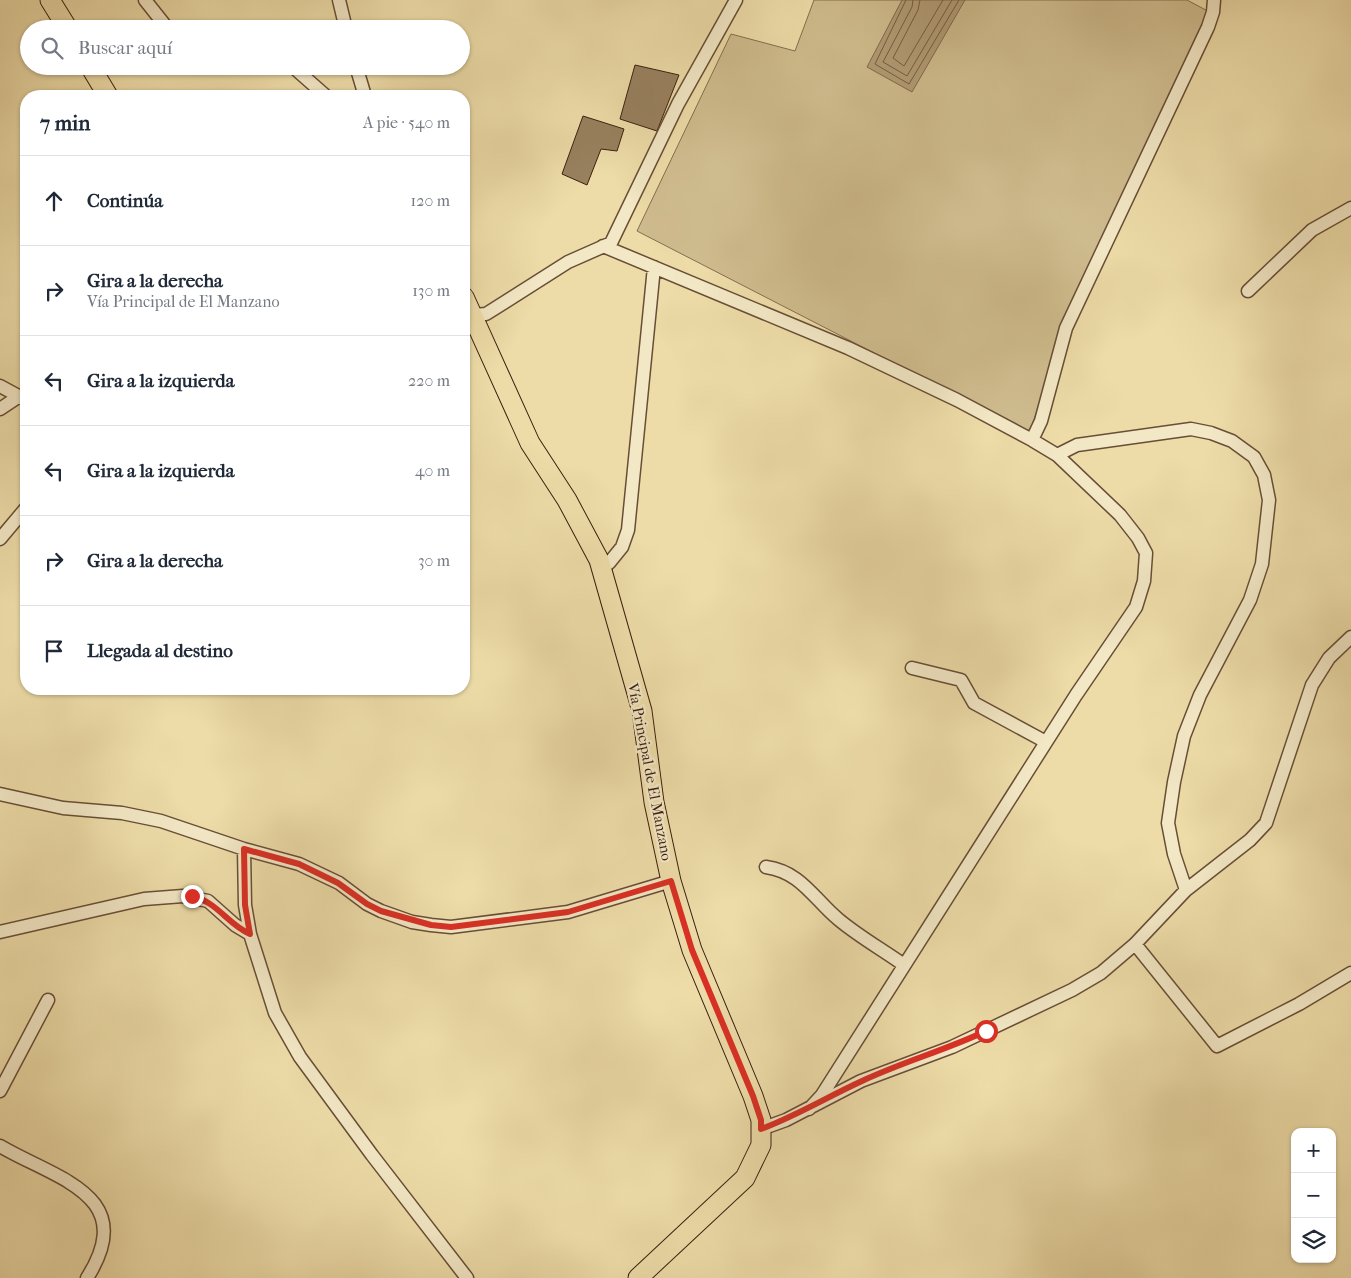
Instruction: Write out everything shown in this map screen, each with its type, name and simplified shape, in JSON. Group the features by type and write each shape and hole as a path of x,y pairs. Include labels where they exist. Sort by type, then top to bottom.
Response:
{"main road":[{"path":"50,0 62,20"},
{"path":"95,75 104,90"},
{"name":"Vía Principal de El Manzano","path":"470,309 530,443 567,500 599,560 642,712 654,802 671,881 692,950 753,1096 761,1120 761,1145 745,1178 638,1278"}],"street":[{"path":"145,0 161,20"},
{"path":"339,0 344,20"},
{"path":"470,308 474,315 486,314 568,262 611,242 619,229 678,104 736,0"},
{"path":"1032,440 1040,421 1066,328 1204,36 1213,12 1214,0"},
{"path":"302,75 319,90"},
{"path":"359,75 363,90"},
{"path":"1248,291 1312,230 1351,208"},
{"path":"603,246 848,348 957,400 1032,440 1057,456 1120,515 1146,553 1144,582 1136,606 1046,742 822,1095 809,1109"},
{"path":"599,560 609,563 622,547 628,530 654,267"},
{"path":"0,386 20,398"},
{"path":"0,409 20,400"},
{"path":"1057,456 1077,445 1192,429 1211,433 1232,441 1254,457 1264,475 1269,500 1262,564 1250,600 1197,703 1184,736 1174,782 1168,823 1174,854 1186,890"},
{"path":"0,539 20,515"},
{"path":"761,1129 809,1109 861,1081 952,1047 1072,990 1101,973 1135,944 1186,890 1250,840 1266,823 1312,685 1329,658 1351,637"},
{"path":"912,668 961,680 974,703 1046,742"},
{"path":"0,794 63,808 142,816 244,849 299,864 338,883 367,904 381,911 431,925 451,927 568,912 671,881"},
{"path":"244,849 245,905 250,934 274,1013 300,1057 372,1156 467,1278"},
{"path":"766,867 782,869 796,878 838,920 904,965"},
{"path":"0,932 144,899 183,896 208,901 235,925 250,934"},
{"path":"1135,944 1217,1046 1299,1004 1351,973"},
{"path":"0,1091 48,1000"},
{"path":"0,1146 84,1192 97,1206 102,1223 103,1241 97,1262 87,1278"}],"shaded area":[{"path":"814,0 1187,0 1217,16 1072,303 1027,441 950,392 637,231 731,34 795,51"}],"water":[{"path":"902,0 965,0 912,92 867,67"}],"building":[{"path":"635,65 679,75 657,131 620,119"},
{"path":"583,116 624,129 617,151 601,149 587,185 562,174"}],"route":[{"path":"192,896 208,901 216,906 235,925 250,934 245,905 244,849 299,864 338,883 367,904 396,917 412,922 451,927 568,912 671,881 692,950 753,1096 761,1120 761,1129 809,1109 861,1081 952,1047 986,1031"}]}
